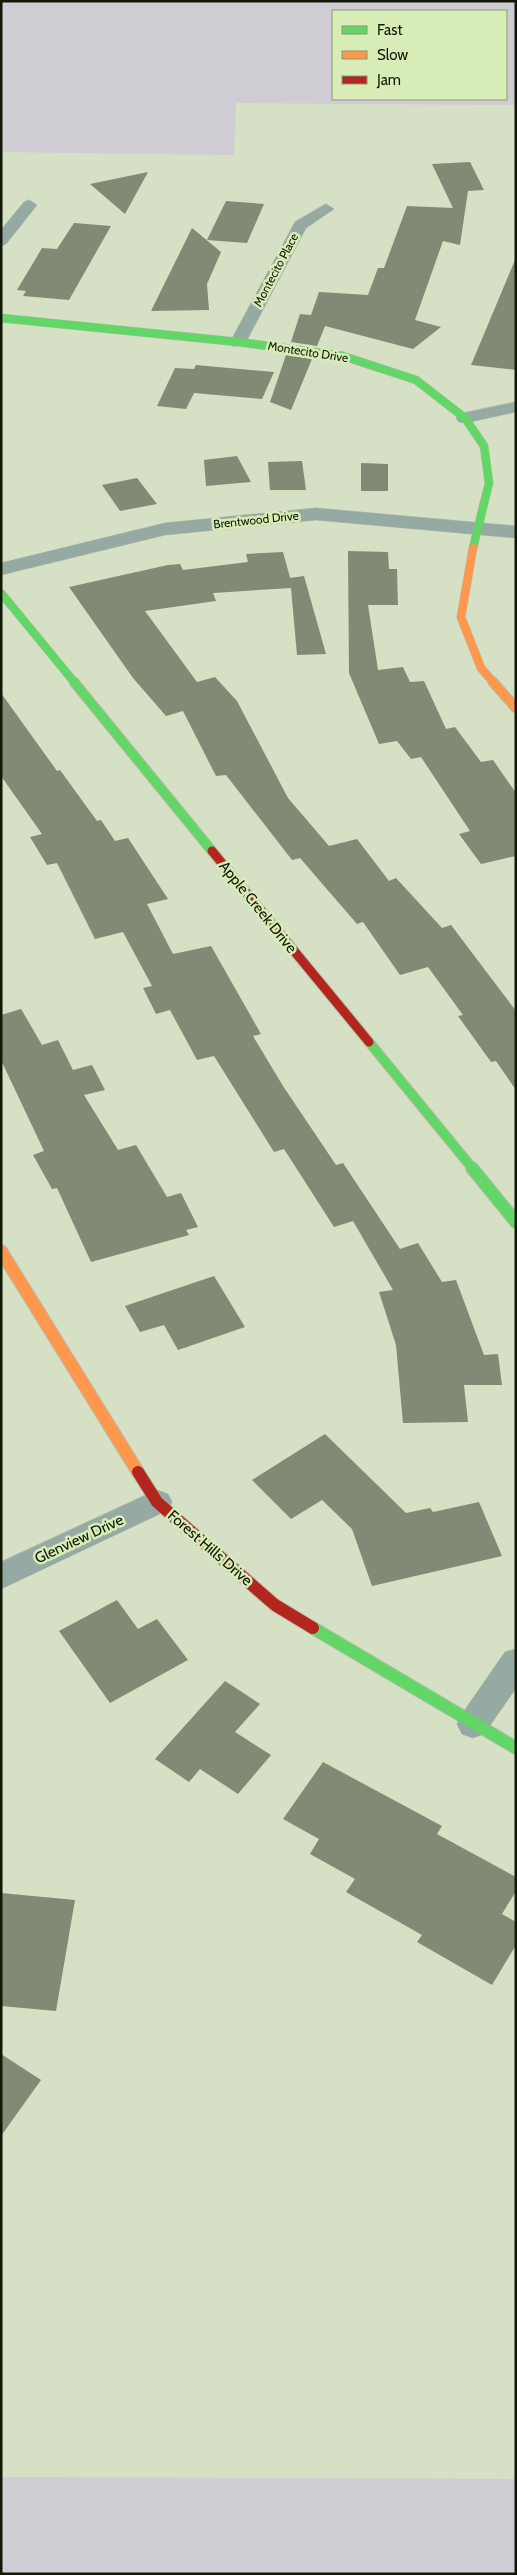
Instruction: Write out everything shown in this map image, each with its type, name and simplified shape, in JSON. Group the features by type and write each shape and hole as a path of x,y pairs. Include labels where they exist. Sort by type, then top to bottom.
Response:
{"street":[{"path":"1,241 29,205"},
{"name":"Montecito Place","path":"238,342 300,225 326,209"},
{"name":"Montecito Drive","path":"1,318 238,342 343,356 416,380 465,418 484,446 489,483 476,528 461,617 481,668 516,708"},
{"path":"465,418 516,407"},
{"name":"Brentwood Drive","path":"1,569 165,529 316,514 516,532"},
{"name":"Apple Creek Drive","path":"1,593 516,1222"},
{"name":"Forest Hills Drive","path":"1,1251 157,1502 275,1605 516,1748"},
{"name":"Glenview Drive","path":"1,1576 157,1502"},
{"path":"473,1724 516,1662"}],"shaded area":[{"path":"1,1 516,1 516,105 236,103 234,155 1,152"},
{"path":"1,2477 516,2479 516,2574 1,2574"}],"building":[{"path":"470,162 484,190 468,191 460,245 443,241 415,320 441,327 413,349 325,326 317,346 291,342 300,314 311,315 319,292 368,295 378,268 384,268 407,206 453,208 432,164"},
{"path":"148,172 125,214 90,184"},
{"path":"226,201 264,204 247,243 207,240"},
{"path":"74,223 111,226 69,300 23,296 26,291 17,290 42,248 57,249"},
{"path":"192,228 221,252 207,284 209,310 151,311"},
{"path":"515,260 516,370 471,365"},
{"path":"286,355 312,359 291,410 270,402"},
{"path":"196,365 274,372 262,399 194,393 186,409 157,406 175,368 194,369"},
{"path":"237,456 251,482 206,486 204,460"},
{"path":"302,461 306,490 270,490 268,462"},
{"path":"361,463 388,464 388,491 361,491"},
{"path":"137,478 157,504 120,511 102,485"},
{"path":"348,551 388,552 389,569 397,569 398,605 368,605 378,670 403,667 410,682 424,681 446,729 455,727 481,762 493,760 516,793 516,856 481,864 459,834 470,831 421,757 411,759 397,741 379,744 349,673"},
{"path":"283,552 290,578 304,576 326,654 297,655 291,588 213,593 216,601 145,611 197,682 215,677 237,701 288,798 329,846 357,839 389,881 396,878 442,928 451,925 516,1011 516,1090 496,1061 491,1062 458,1016 463,1015 428,967 400,975 363,922 357,924 300,858 292,860 226,775 216,776 183,711 166,716 133,678 69,587 168,565 180,564 183,570 248,562 246,554"},
{"path":"1,693 57,771 60,770 97,821 101,820 115,841 128,838 168,899 147,904 173,954 211,946 261,1034 253,1036 283,1086 336,1165 343,1163 400,1249 418,1243 442,1282 456,1280 484,1355 498,1354 502,1385 464,1385 468,1422 403,1423 396,1345 379,1292 393,1290 353,1221 334,1227 284,1149 274,1152 214,1056 197,1060 170,1010 156,1014 143,988 152,986 123,932 95,939 57,863 47,865 30,837 42,834 1,776"},
{"path":"21,1009 42,1045 58,1040 73,1070 92,1065 105,1090 84,1095 118,1150 136,1145 167,1197 181,1193 198,1227 186,1230 189,1235 91,1262 57,1188 52,1189 33,1155 44,1151 1,1060 1,1015"},
{"path":"214,1276 245,1327 178,1350 164,1325 140,1332 125,1306"},
{"path":"325,1434 406,1513 430,1508 433,1512 479,1502 502,1556 372,1586 352,1529 322,1500 291,1519 252,1480"},
{"path":"117,1600 138,1629 157,1619 188,1660 110,1703 59,1631"},
{"path":"225,1681 260,1704 235,1732 271,1755 238,1794 200,1769 189,1782 155,1759"},
{"path":"323,1762 442,1826 437,1834 516,1877 516,1891 502,1914 516,1922 516,1945 492,1985 417,1942 422,1935 346,1892 355,1879 310,1854 319,1839 283,1819"},
{"path":"1,1893 75,1900 56,2011 1,2006"},
{"path":"1,2054 41,2080 1,2136"}],"traffic: fast":[{"path":"1,318 238,342 343,356 416,380 465,418 484,446 489,483 473,548"},
{"path":"1,593 212,851"},
{"path":"369,1042 516,1222"},
{"path":"313,1628 516,1748"}],"traffic: slow":[{"path":"473,548 461,617 481,668 516,708"},
{"path":"1,1251 138,1472"}],"traffic: jam":[{"path":"212,851 369,1042"},
{"path":"138,1472 157,1502 275,1605 313,1628"}]}
